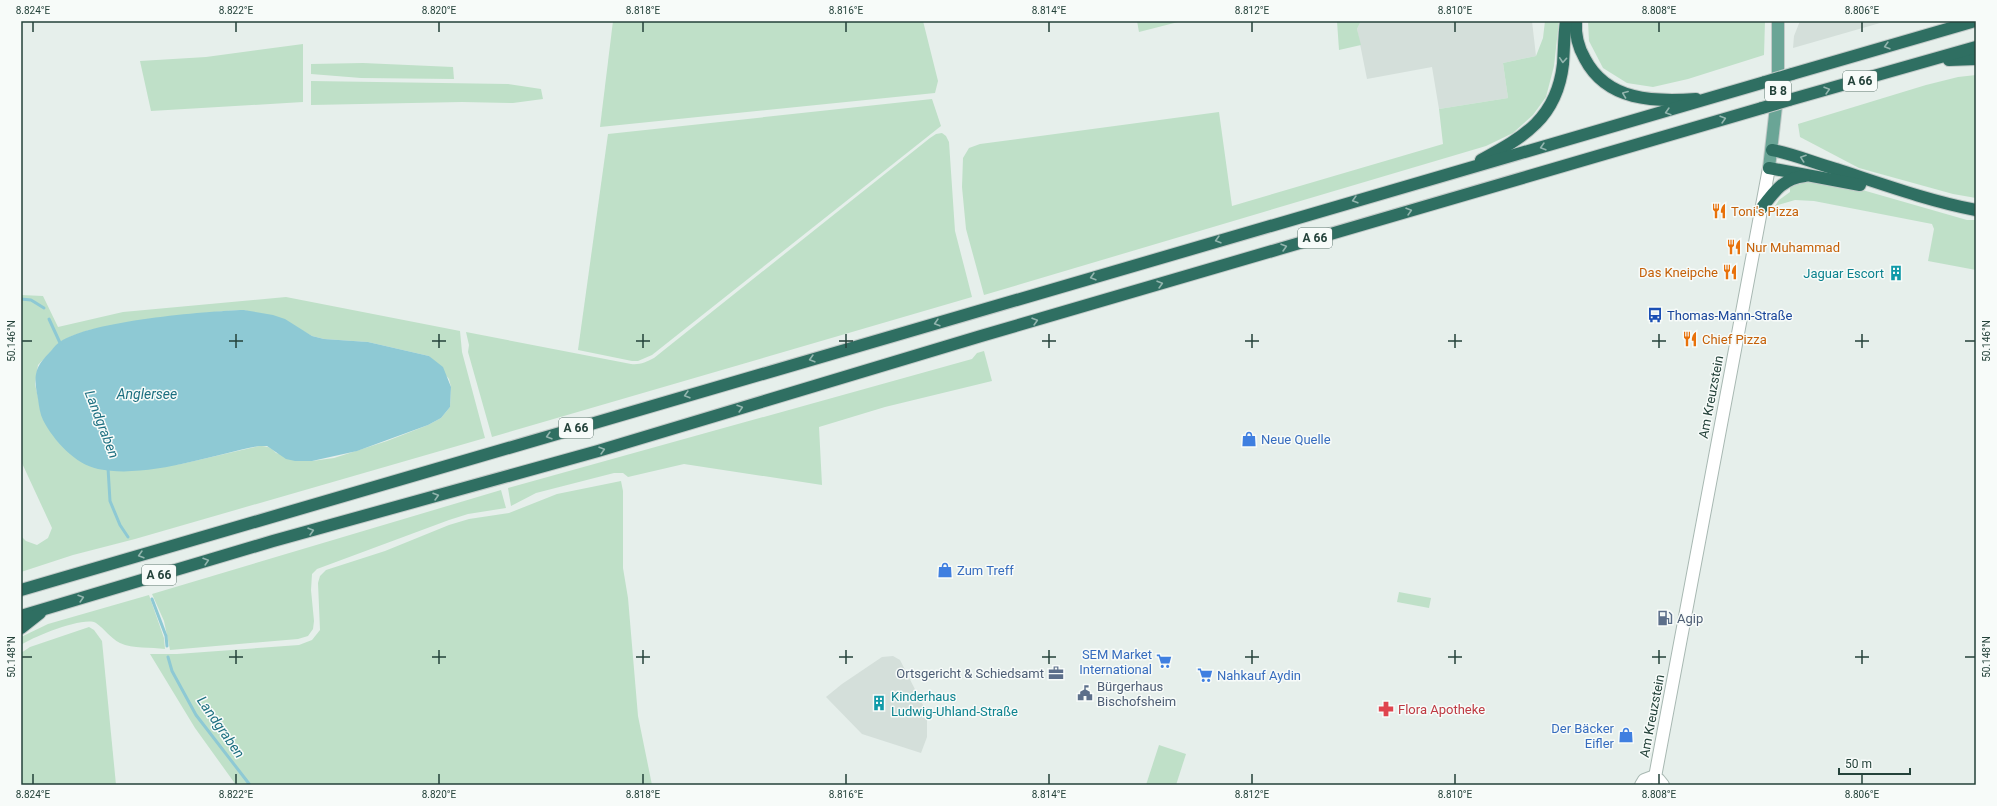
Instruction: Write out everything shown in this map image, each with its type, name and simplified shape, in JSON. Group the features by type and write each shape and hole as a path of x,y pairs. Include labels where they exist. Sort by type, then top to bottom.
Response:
{"highway":[{"path":"1460,171 1516,141 1526,134 1546,113 1560,81 1566,21"},
{"path":"1576,21 1578,45 1589,68 1599,79 1617,91 1629,96 1647,100 1719,97"},
{"name":"A 66","path":"21,590 1388,190 1719,97 1765,82 1975,21"},
{"name":"A 66","path":"21,616 273,541 598,451 997,331 1976,47"},
{"path":"1930,61 1976,59"},
{"path":"1772,150 1794,155 1951,204 1976,210"},
{"path":"1769,168 1816,175 1848,182 1976,214"},
{"path":"1761,209 1773,193 1786,182 1802,176 1816,175"},
{"path":"21,628 44,609"}],"main road":[{"name":"Am Kreuzstein","path":"1769,168 1778,89 1778,21"}],"street":[{"name":"Am Kreuzstein","path":"1659,781 1769,168"},
{"path":"1641,785 1648,778 1659,781"}],"shaded area":[{"path":"1361,21 1532,21 1536,56 1503,63 1508,98 1439,109 1432,67 1367,79 1357,29"},
{"path":"1800,21 1887,21 1793,48 1794,36"},
{"path":"893,656 900,660 923,705 927,721 927,737 921,753 862,734 826,697 842,684 882,657"}],"green space":[{"path":"613,21 923,21 938,81 935,93 600,127"},
{"path":"1137,21 1182,21 1139,32"},
{"path":"1337,21 1361,21 1357,29 1361,45 1339,50"},
{"path":"1545,21 1559,21 1554,66 1546,97 1533,115 1513,133 1486,146 984,295 966,229 962,187 963,158 969,148 980,144 1219,112 1232,206 1443,144 1439,109 1508,98 1503,63 1536,56 1543,38"},
{"path":"1588,21 1765,21 1764,55 1688,79 1653,87 1627,83 1603,68 1589,41"},
{"path":"303,44 303,102 151,111 140,61 206,57"},
{"path":"363,63 453,67 454,79 361,78 311,74 311,64"},
{"path":"1976,75 1976,198 1953,194 1859,168 1800,137 1798,124 1926,85 1958,77"},
{"path":"311,81 508,84 541,89 543,99 513,103 462,102 311,105"},
{"path":"932,99 941,126 652,355 638,361 632,361 578,350 608,134"},
{"path":"942,133 946,136 949,142 955,231 972,297 492,437 468,352 469,345 466,332 631,364 646,362 654,358 930,138 936,134"},
{"path":"1813,180 1845,185 1967,220 1976,220 1976,270 1928,261 1934,229 1932,224 1814,201 1795,200 1775,206 1779,200 1790,192 1790,184"},
{"path":"21,295 43,296 58,327 123,312 286,297 460,331 462,352 485,438 135,539 73,555 21,572 21,536 26,541 37,545 48,538 52,528 21,461","holes":["244,310 294,326 312,336 324,339 368,342 429,356 449,379 451,387 450,407 441,418 428,425 387,441 334,458 312,461 276,453 269,447 259,446 181,464 138,469 59,443 43,419 35,384 38,365 60,342 72,336 89,330 157,318"]},
{"path":"984,351 992,381 885,407 819,427 822,485 684,464 628,477 623,473 614,473 536,493 511,506 508,488 972,359 977,353"},
{"path":"621,481 623,491 623,568 628,598 638,716 652,785 236,785 195,728 150,654 177,654 299,645 312,640 320,630 318,583 320,576 326,570 385,551 449,525 469,519 509,513 557,494"},
{"path":"501,490 506,508 468,514 449,520 317,569 312,574 311,590 314,621 313,629 308,636 298,639 170,650 164,621 152,594"},
{"path":"1399,592 1431,598 1429,608 1397,602"},
{"path":"149,595 164,638 165,649 125,645 113,639 96,623 90,622 81,622 58,628 21,645 21,637 48,624"},
{"path":"89,627 94,630 102,641 116,785 21,785 21,653 30,647"},
{"path":"1159,745 1186,754 1176,785 1146,785"}],"water":[{"name":"Anglersee","path":"244,310 273,315 285,319 312,336 324,339 368,342 429,356 443,367 451,387 450,407 441,418 428,425 357,451 312,461 295,461 286,459 267,446 259,446 179,465 137,471 98,469 81,462 73,457 59,443 43,420 37,392 37,369 60,342 96,328 149,318 203,312"}],"waterway":[{"name":"Landgraben","path":"21,299 31,300 44,308"},
{"name":"Landgraben","path":"49,319 61,345"},
{"name":"Landgraben","path":"108,468 110,501 120,525 128,537"},
{"name":"Landgraben","path":"152,599 166,636 167,646"},
{"name":"Landgraben","path":"168,657 172,671 196,715 250,785"}],"place":[{"name":"Toni's Pizza","path":"1719,211"},
{"name":"Nur Muhammad","path":"1734,247"},
{"name":"Das Kneipche","path":"1730,272"},
{"name":"Jaguar Escort","path":"1896,273"},
{"name":"Thomas-Mann-Straße","path":"1655,315"},
{"name":"Chief Pizza","path":"1690,339"},
{"name":"Neue Quelle","path":"1249,439"},
{"name":"Zum Treff","path":"945,570"},
{"name":"Agip","path":"1665,618"},
{"name":"SEM Market International","path":"1164,661"},
{"name":"Ortsgericht & Schiedsamt","path":"1056,673"},
{"name":"Nahkauf Aydin","path":"1205,675"},
{"name":"Bürgerhaus Bischofsheim","path":"1085,693"},
{"name":"Kinderhaus Ludwig-Uhland-Straße","path":"879,703"},
{"name":"Flora Apotheke","path":"1386,709"},
{"name":"Der Bäcker Eifler","path":"1626,735"}]}
